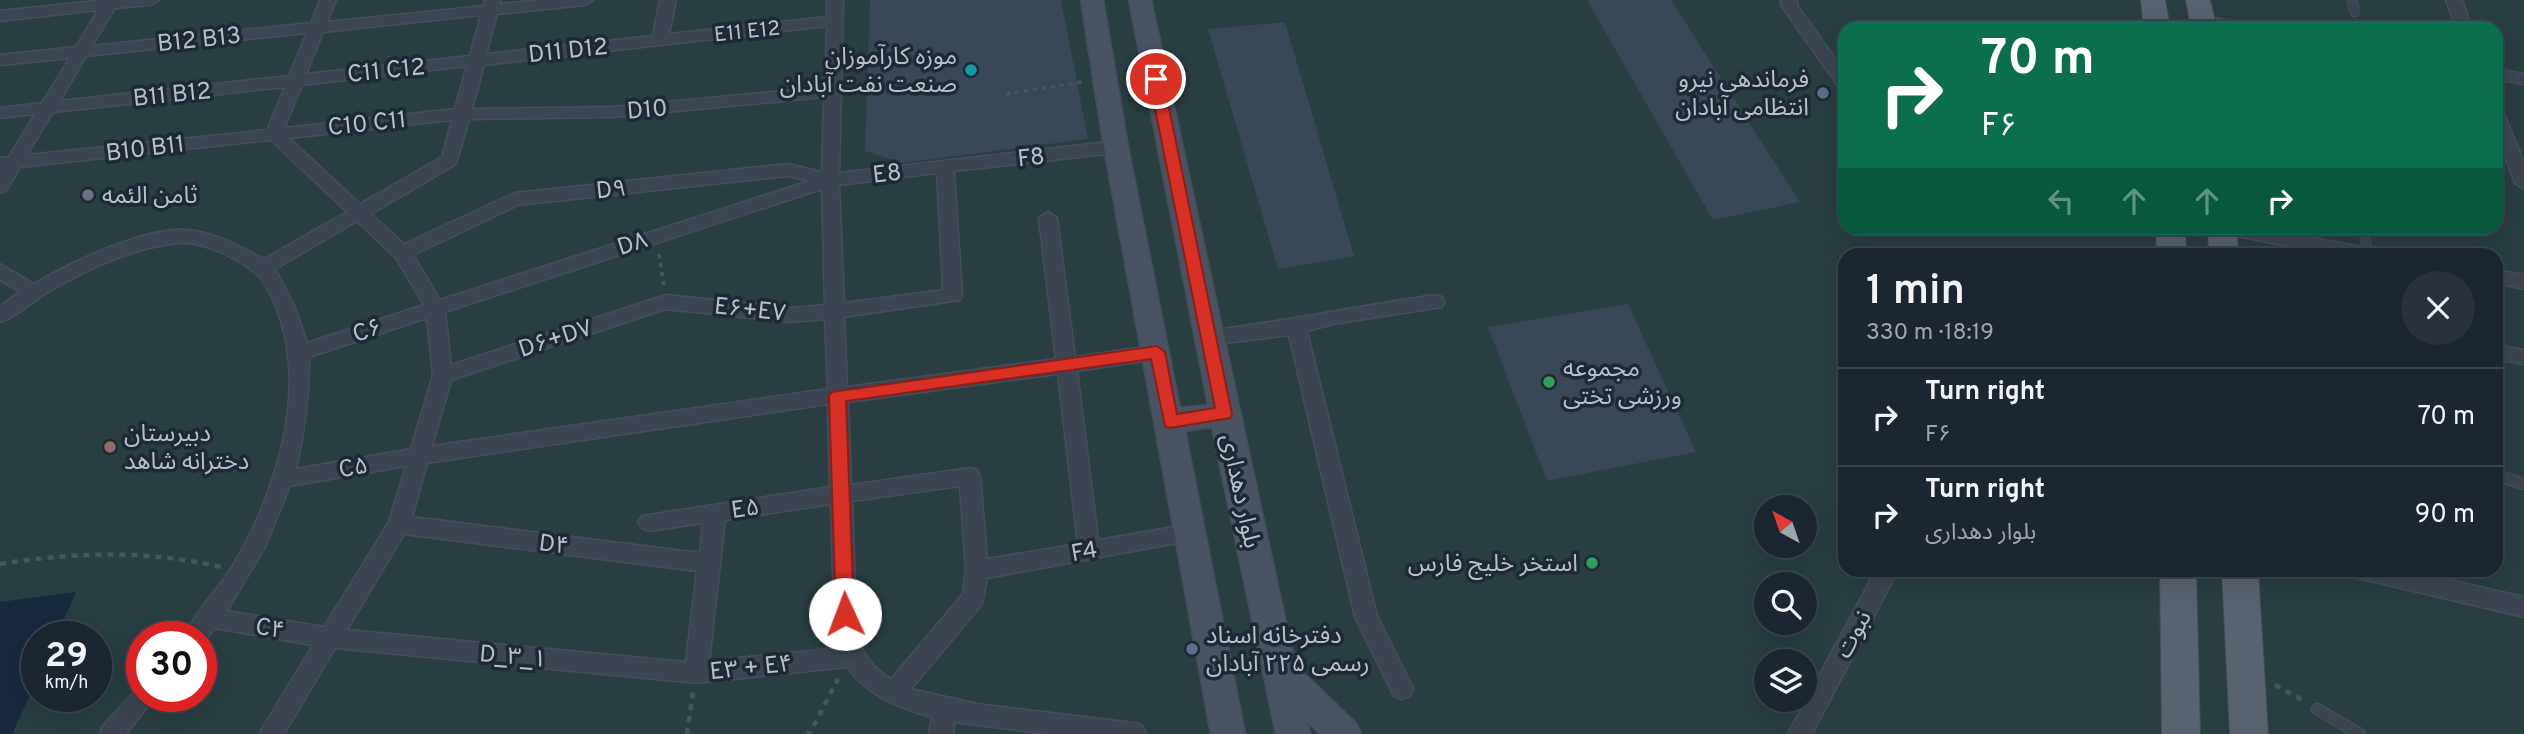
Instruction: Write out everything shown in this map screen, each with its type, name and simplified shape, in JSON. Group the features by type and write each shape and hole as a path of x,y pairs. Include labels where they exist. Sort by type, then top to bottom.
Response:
{"main road":[{"path":"1092,0 1107,78 1116,147 1228,734"},
{"name":"بلوار دهداری","path":"1140,0 1224,414 1293,734"},
{"path":"2153,0 2156,21"},
{"path":"1170,421 1224,414"},
{"path":"2178,577 2181,734"},
{"path":"2240,577 2249,734"},
{"path":"1280,673 1344,734"}],"street":[{"path":"0,16 111,2 150,0"},
{"path":"271,734 399,524 422,454 443,375 435,308 402,253 274,133 328,0"},
{"name":"B12 B13","path":"0,60 317,27 492,5 584,0"},
{"path":"660,40 668,0"},
{"path":"835,0 830,180 846,638 849,657 894,693 942,722 1135,734"},
{"path":"1789,0 1838,73"},
{"path":"2454,0 2462,21"},
{"path":"0,187 8,163 49,107 111,2"},
{"path":"263,268 450,160 492,5"},
{"name":"E11 E12","path":"660,40 834,21"},
{"name":"D11 D12","path":"476,60 660,40"},
{"name":"C11 C12","path":"295,80 476,60"},
{"path":"2503,75 2524,79"},
{"name":"B11 B12","path":"0,113 295,80"},
{"name":"D10","path":"461,114 613,112 832,91"},
{"name":"C10 C11","path":"274,133 461,114"},
{"path":"2503,128 2519,160 2524,183"},
{"name":"B10 B11","path":"8,163 274,133"},
{"name":"F8","path":"945,166 1116,147"},
{"name":"E8","path":"830,180 945,166"},
{"name":"E۶+E۷","path":"666,302 790,315 835,312 953,295 945,166"},
{"name":"D۹","path":"402,253 514,199 788,170 830,180"},
{"name":"D۸","path":"435,308 830,180"},
{"path":"1048,218 1089,550"},
{"path":"2263,235 2334,248"},
{"path":"0,315 33,292 83,264 128,247 184,236 226,248 263,268 286,306 299,353 297,407 284,479 242,572 208,621"},
{"path":"0,271 33,292"},
{"path":"2503,278 2524,282"},
{"name":"D۶+D۷","path":"443,375 666,302"},
{"path":"1209,338 1297,327 1333,317 1435,302"},
{"name":"C۶","path":"299,353 435,308"},
{"path":"1297,327 1366,617 1402,689"},
{"name":"C۵","path":"284,479 422,454 1157,352"},
{"path":"2503,353 2524,357"},
{"name":"E۵","path":"649,522 970,476 977,570"},
{"path":"696,673 715,513"},
{"name":"D۴","path":"399,524 709,563"},
{"name":"F4","path":"977,570 1191,533"},
{"path":"894,693 974,597 977,570"},
{"name":"نبوت","path":"1800,734 1882,577"},
{"path":"2393,577 2524,607"},
{"name":"C۴","path":"211,618 330,638"},
{"name":"D_۳_۱","path":"330,638 696,673"},
{"name":"E۳ + E۴","path":"696,673 849,657"},
{"path":"111,734 131,712"}],"lane":[{"path":"2352,0 2355,12"},
{"path":"2503,477 2524,484"},
{"path":"2317,709 2360,734"}],"path":[{"path":"1006,94 1107,78"},
{"path":"656,236 666,302"},
{"path":"0,564 59,556 138,555 209,564 242,572"},
{"path":"806,734 810,733 849,657"},
{"path":"2245,667 2317,709"},
{"path":"687,734 696,673"}],"green space":[{"path":"0,0 2524,0 2524,734 0,734"}],"water":[{"path":"76,592 63,621 21,621 22,712 12,734 0,734 0,602"}],"building":[{"name":"موزه کارآموزان صنعت نفت آبادان","path":"870,0 1061,0 1088,139 903,163 865,151"},
{"path":"1587,0 1671,0 1800,202 1713,220"},
{"path":"1285,22 1354,256 1278,269 1208,29"},
{"path":"1628,304 1696,452 1547,481 1488,327"}],"place":[{"name":"موزه کارآموزان صنعت نفت آبادان","path":"971,70"},
{"name":"فرماندهی نیرو انتظامی آبادان","path":"1823,93"},
{"name":"ثامن الئمه","path":"88,195"},
{"name":"مجموعه ورزشی تختی","path":"1549,382"},
{"name":"دبیرستان دخترانه شاهد","path":"110,447"},
{"name":"استخر خلیج فارس","path":"1592,563"},
{"name":"دفترخانه اسناد رسمی ۲۲۵ آبادان","path":"1192,649"}],"route":[{"path":"845,614 837,396 1032,372 1157,352 1170,421 1224,414 1156,79"}]}
